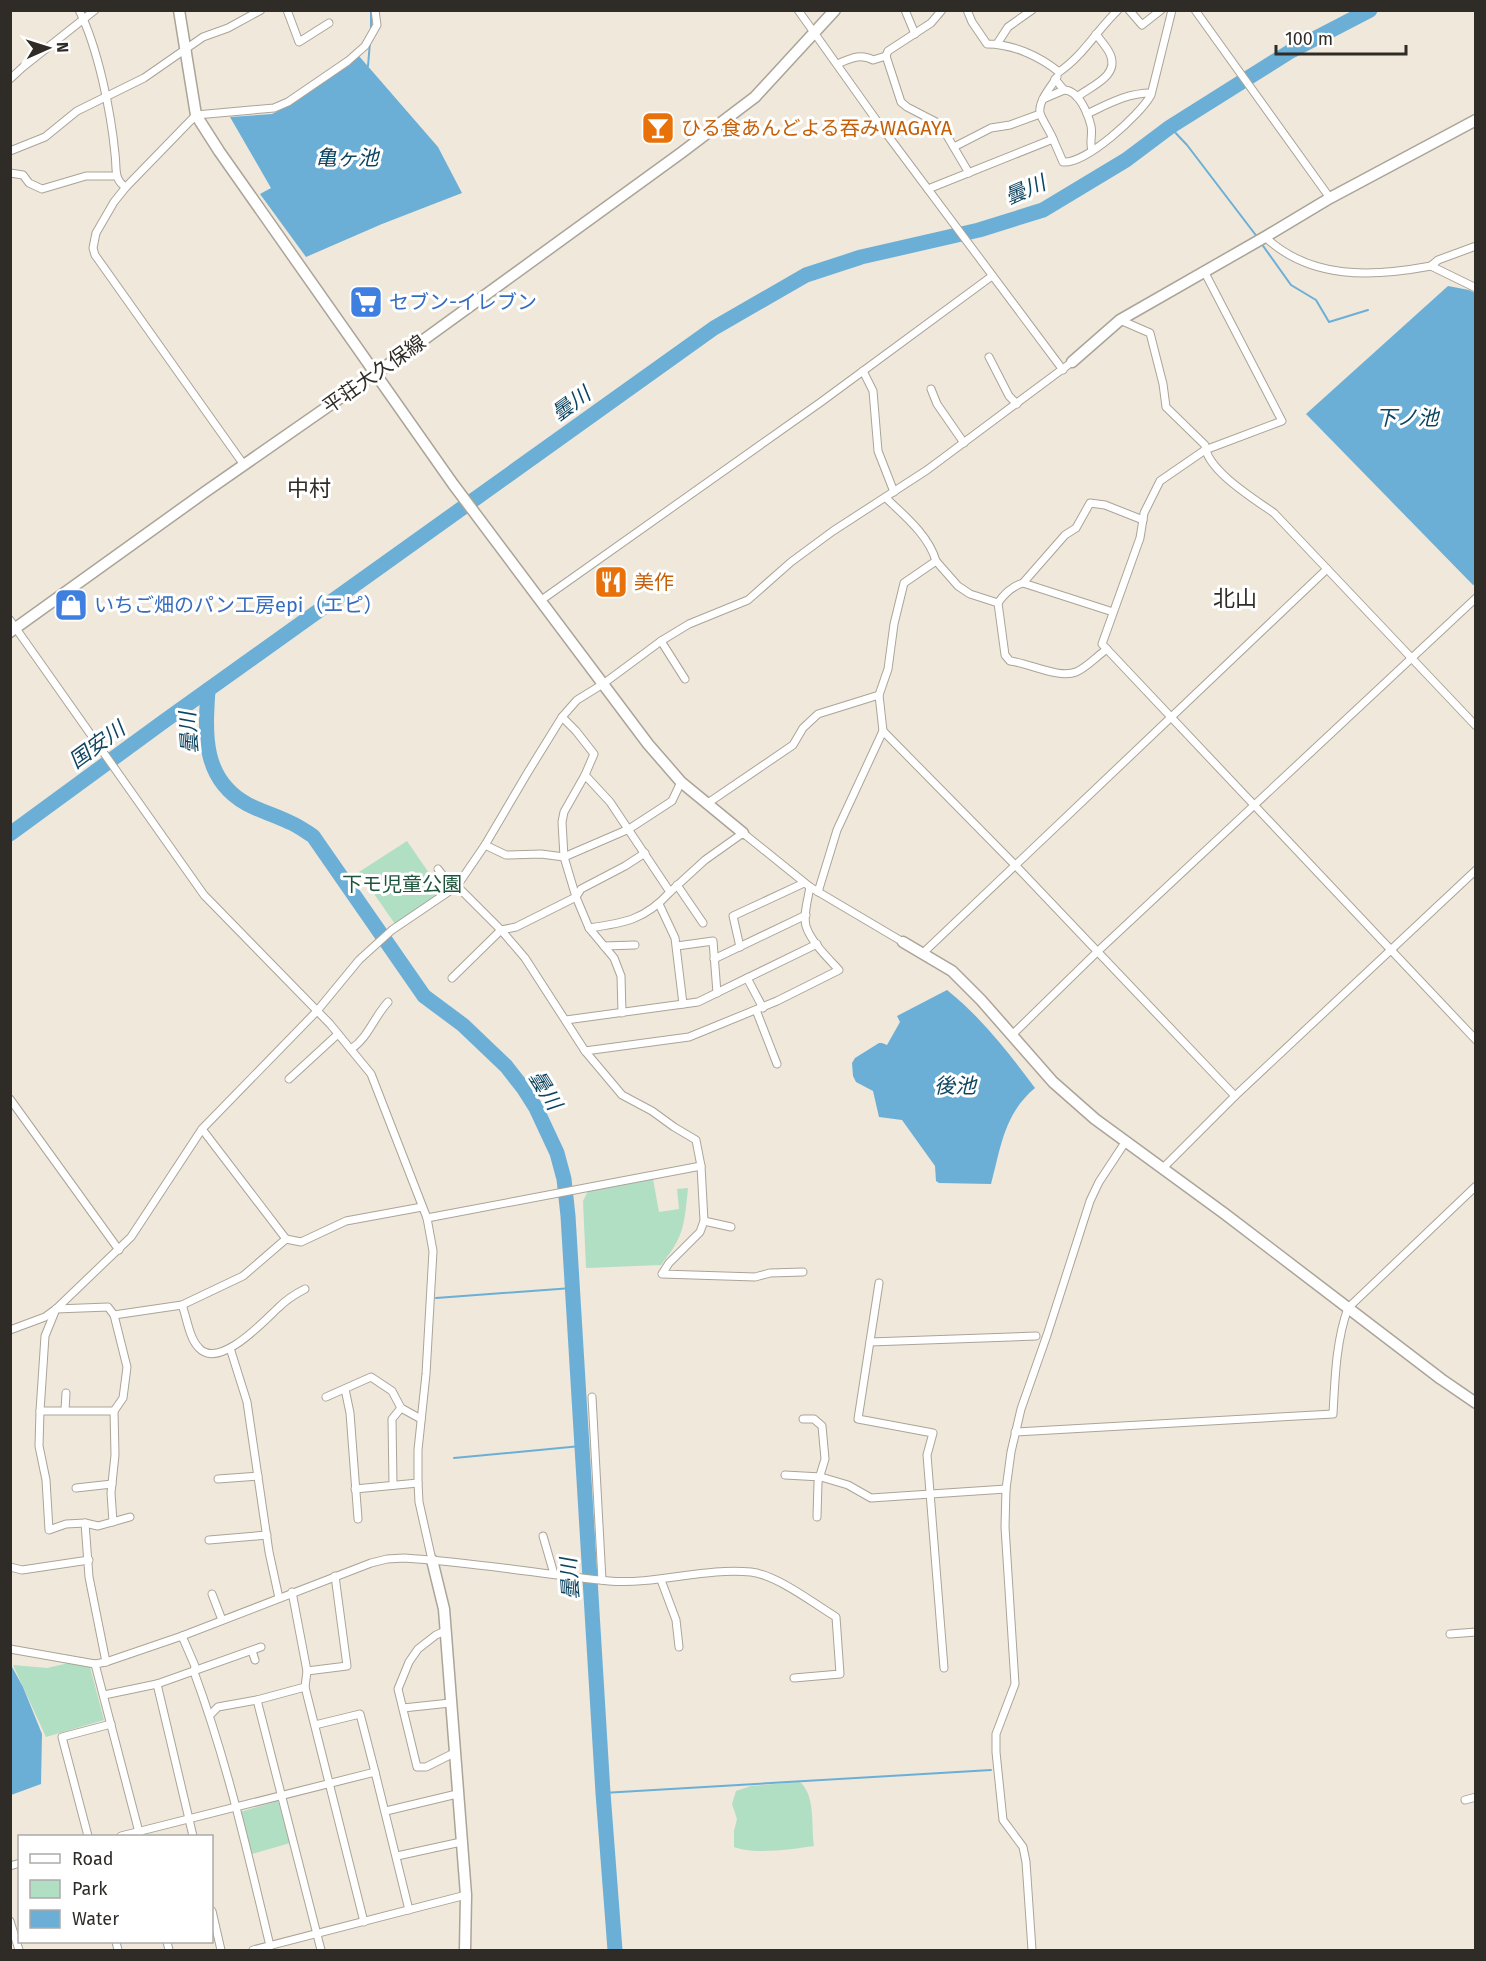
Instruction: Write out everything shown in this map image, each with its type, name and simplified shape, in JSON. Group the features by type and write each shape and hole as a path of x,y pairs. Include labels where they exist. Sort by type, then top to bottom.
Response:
{"street":[{"path":"79,10 93,44 105,96 115,154 116,176 120,184 126,187"},
{"path":"10,79 23,66 95,10"},
{"path":"179,10 196,115 222,157 482,524 648,744 681,782 807,885 952,971 1053,1082 1095,1119 1476,1403"},
{"path":"10,151 45,137 77,111 144,78 203,37 228,28 261,10"},
{"path":"288,10 299,42 329,23"},
{"path":"244,465 95,255 93,248 96,232 126,187 196,115 273,108 288,102 348,61 365,46 377,25 375,10"},
{"path":"798,10 939,205 1063,370"},
{"name":"平荘大久保線","path":"12,626 375,374 681,153 754,97 835,10"},
{"path":"905,10 915,34"},
{"path":"942,10 931,23 888,51 886,56 901,102 940,124 969,173"},
{"path":"968,10 972,22 987,44 998,44 1025,52 1049,64 1064,90"},
{"path":"998,44 1008,27 1032,10"},
{"path":"1118,10 1072,63 1057,76 1043,99 1040,114 1063,162 1079,159 1146,105 1172,10"},
{"path":"1129,10 1142,25 1161,10"},
{"path":"1195,10 1330,198"},
{"path":"1077,97 1108,76 1111,70 1111,55 1096,34"},
{"path":"837,64 857,56 873,60 886,56"},
{"path":"1043,99 1064,90 1073,92 1087,114 1092,128 1090,144 1092,150"},
{"path":"1087,114 1130,95 1151,93"},
{"path":"954,147 991,128 1010,125 1040,114"},
{"path":"10,1330 45,1317 56,1310 119,1250 131,1237 202,1129 317,1011 359,960 392,930 456,888 485,845 562,717 577,700 689,624 748,600 791,561 886,498 1063,370 1120,320 1330,198 1476,120"},
{"path":"928,189 1053,139"},
{"path":"10,173 23,175 29,183 42,189 86,176 116,176"},
{"path":"1265,237 1280,251 1296,260 1337,271 1360,274 1431,266 1476,288"},
{"path":"1431,266 1438,260 1476,246"},
{"path":"1204,271 1282,421 1205,450 1160,481 1144,513 1140,538 1102,644 1476,1040"},
{"path":"540,601 993,276"},
{"path":"1120,320 1150,333 1163,384 1166,407 1205,445 1205,450 1220,471 1237,488 1274,513 1476,726"},
{"path":"990,357 1008,396 1017,404"},
{"path":"863,371 873,391 878,451 894,492"},
{"path":"932,389 937,404 964,443"},
{"path":"886,498 912,523 936,561 958,586 970,594 998,603"},
{"path":"1107,649 1075,673 1051,672 1024,663 1010,662 1005,655 998,603 1017,585 1023,583 1065,535 1076,528 1090,503 1105,505 1143,520"},
{"path":"818,892 837,830 884,731 879,695 888,669 894,624 904,583 936,561"},
{"path":"923,953 1328,569"},
{"path":"1023,583 1113,612"},
{"path":"1012,1035 1254,804 1476,598"},
{"path":"12,626 102,748 204,895 317,1011 371,1074 427,1218 433,1251 417,1483 419,1502 444,1609 460,1842 466,1895 465,1950"},
{"path":"661,641 685,679"},
{"path":"708,803 793,745 803,728 818,714 879,695"},
{"path":"562,717 576,730 594,754 564,812 562,822 564,857 576,897 589,928 614,958 621,976 622,1013"},
{"path":"884,731 1235,1096"},
{"path":"585,775 610,802 670,892"},
{"path":"485,845 506,855 541,854 564,857 629,829 672,801 681,782"},
{"path":"589,928 628,922 659,904 676,885 719,849 743,833"},
{"path":"452,978 501,930 516,927 576,897 580,889 645,854"},
{"path":"438,869 501,930 525,958 585,1051 622,1095 652,1111 696,1140 701,1166 704,1221 700,1232 669,1263 662,1274 755,1278 770,1273 803,1272"},
{"path":"1163,1168 1235,1096 1476,870"},
{"path":"676,885 703,923"},
{"path":"585,1051 689,1037 760,1009 839,970 806,927 807,885"},
{"path":"740,947 733,916 807,885"},
{"path":"659,904 677,946 683,1004"},
{"path":"714,959 806,915"},
{"path":"677,946 712,941 717,993"},
{"path":"566,1020 698,1002 817,944"},
{"path":"604,946 635,945"},
{"path":"747,978 760,1009 777,1064"},
{"path":"351,1049 365,1036 388,1002"},
{"path":"290,1079 338,1034"},
{"path":"10,1099 119,1250"},
{"path":"202,1129 286,1239 301,1242 358,1217 386,1215 422,1207"},
{"path":"1032,1950 1026,1862 1023,1847 1003,1820 996,1752 996,1734 1015,1684 1005,1527 1006,1489 1021,1408 1090,1201 1099,1182 1126,1141"},
{"path":"427,1218 701,1166"},
{"path":"1015,1432 1333,1414 1336,1365 1342,1323 1347,1308 1476,1186"},
{"path":"704,1221 731,1227"},
{"path":"114,1315 182,1305 243,1276 286,1239"},
{"path":"879,1283 858,1419 933,1434 927,1455 944,1668"},
{"path":"182,1305 199,1348 208,1354 215,1355 230,1348 256,1329 290,1298 305,1289"},
{"path":"56,1310 108,1307 114,1315 127,1366 123,1398 114,1411 113,1522"},
{"path":"56,1310 45,1336 40,1411 39,1446 46,1480 49,1530 66,1524 85,1523 98,1526 130,1517"},
{"path":"870,1342 1036,1335"},
{"path":"230,1348 247,1402 279,1598"},
{"path":"326,1397 371,1377 392,1391 401,1408 421,1419"},
{"path":"345,1389 350,1413 358,1519"},
{"path":"65,1410 66,1393"},
{"path":"592,1398 601,1580"},
{"path":"393,1485 392,1419 401,1408"},
{"path":"40,1411 114,1411"},
{"path":"803,1419 814,1419 822,1426 825,1460 818,1482 817,1517"},
{"path":"785,1475 821,1477 848,1485 871,1497 1006,1489"},
{"path":"218,1479 258,1476"},
{"path":"355,1489 417,1483"},
{"path":"76,1488 112,1484"},
{"path":"85,1523 89,1577 106,1662"},
{"path":"209,1540 218,1536 267,1535"},
{"path":"543,1536 554,1574"},
{"path":"10,1648 95,1664 106,1662 182,1636 335,1576 387,1559 432,1560 601,1580 661,1580 752,1572 777,1581 836,1617 840,1674 794,1677"},
{"path":"10,1567 22,1570 89,1560"},
{"path":"307,1671 347,1666 335,1576"},
{"path":"661,1580 676,1620 680,1647"},
{"path":"292,1593 307,1671 305,1687 364,1922"},
{"path":"212,1594 222,1620"},
{"path":"445,1631 418,1649 398,1689 417,1767 426,1767 454,1753"},
{"path":"1450,1634 1476,1632"},
{"path":"182,1636 195,1666 194,1672 210,1715 236,1807 270,1946"},
{"path":"104,1695 157,1684 261,1647"},
{"path":"252,1651 255,1660"},
{"path":"95,1664 140,1834 189,1818 375,1772"},
{"path":"157,1684 194,1835"},
{"path":"210,1715 218,1707 257,1700 305,1687"},
{"path":"257,1700 321,1950"},
{"path":"403,1708 450,1703"},
{"path":"315,1725 360,1714 409,1910"},
{"path":"88,1835 62,1737 111,1724"},
{"path":"386,1811 458,1794"},
{"path":"1465,1800 1476,1797"},
{"path":"397,1856 460,1842"},
{"path":"253,1950 466,1895"},
{"path":"213,1915 221,1950"},
{"path":"10,1921 19,1950"}],"green space":[{"name":"下モ児童公園","path":"407,841 444,895 395,924 359,872"},
{"path":"653,1179 659,1212 679,1209 677,1189 688,1188 682,1229 669,1255 661,1265 586,1268 583,1201 588,1191"},
{"path":"69,1663 90,1667 104,1720 46,1737 13,1665 47,1668"},
{"path":"800,1782 809,1795 811,1803 814,1846 762,1851 734,1847 737,1819 732,1804 736,1791 751,1786"},
{"path":"278,1801 290,1843 252,1854 240,1812"}],"water":[{"name":"亀ヶ池","path":"359,56 438,147 462,193 306,257 260,194 271,188 230,117 272,114 292,104"},
{"name":"下ノ池","path":"1448,286 1475,293 1476,584 1473,585 1306,414"},
{"name":"後池","path":"947,990 983,1024 1035,1088 1016,1109 1010,1120 991,1184 939,1183 936,1181 935,1166 902,1120 879,1117 873,1091 856,1082 853,1076 852,1063 855,1058 879,1043 887,1045 900,1022 897,1016"},
{"path":"11,1665 23,1687 42,1734 41,1784 11,1795"}],"waterway":[{"path":"371,10 371,30"},
{"name":"曇川","path":"10,834 714,328 806,275 861,257 979,230 1043,210 1126,160 1170,127 1291,51 1370,10"},
{"path":"368,66 370,42"},
{"path":"1170,127 1187,145 1258,238"},
{"path":"1261,243 1291,285 1316,300 1329,322 1368,310"},
{"name":"曇川","path":"208,690 207,739 214,769 222,782 232,794 247,804 292,823 313,836 424,996 463,1025 506,1066 524,1089 536,1108 557,1153 564,1179 568,1216 603,1793 615,1950"},
{"path":"436,1298 572,1288"},
{"path":"454,1458 581,1446"},
{"path":"603,1793 991,1770"}],"place":[{"name":"ひる食あんどよる吞みWAGAYA","path":"658,128"},
{"name":"セブン-イレブン","path":"366,302"},
{"name":"美作","path":"611,582"},
{"name":"いちご畑のパン工房epi（エピ）","path":"71,605"}],"district":[{"name":"中村","path":"309,488"},
{"name":"北山","path":"1235,598"}],"water label":[{"name":"国安川","path":"97,745"}]}
